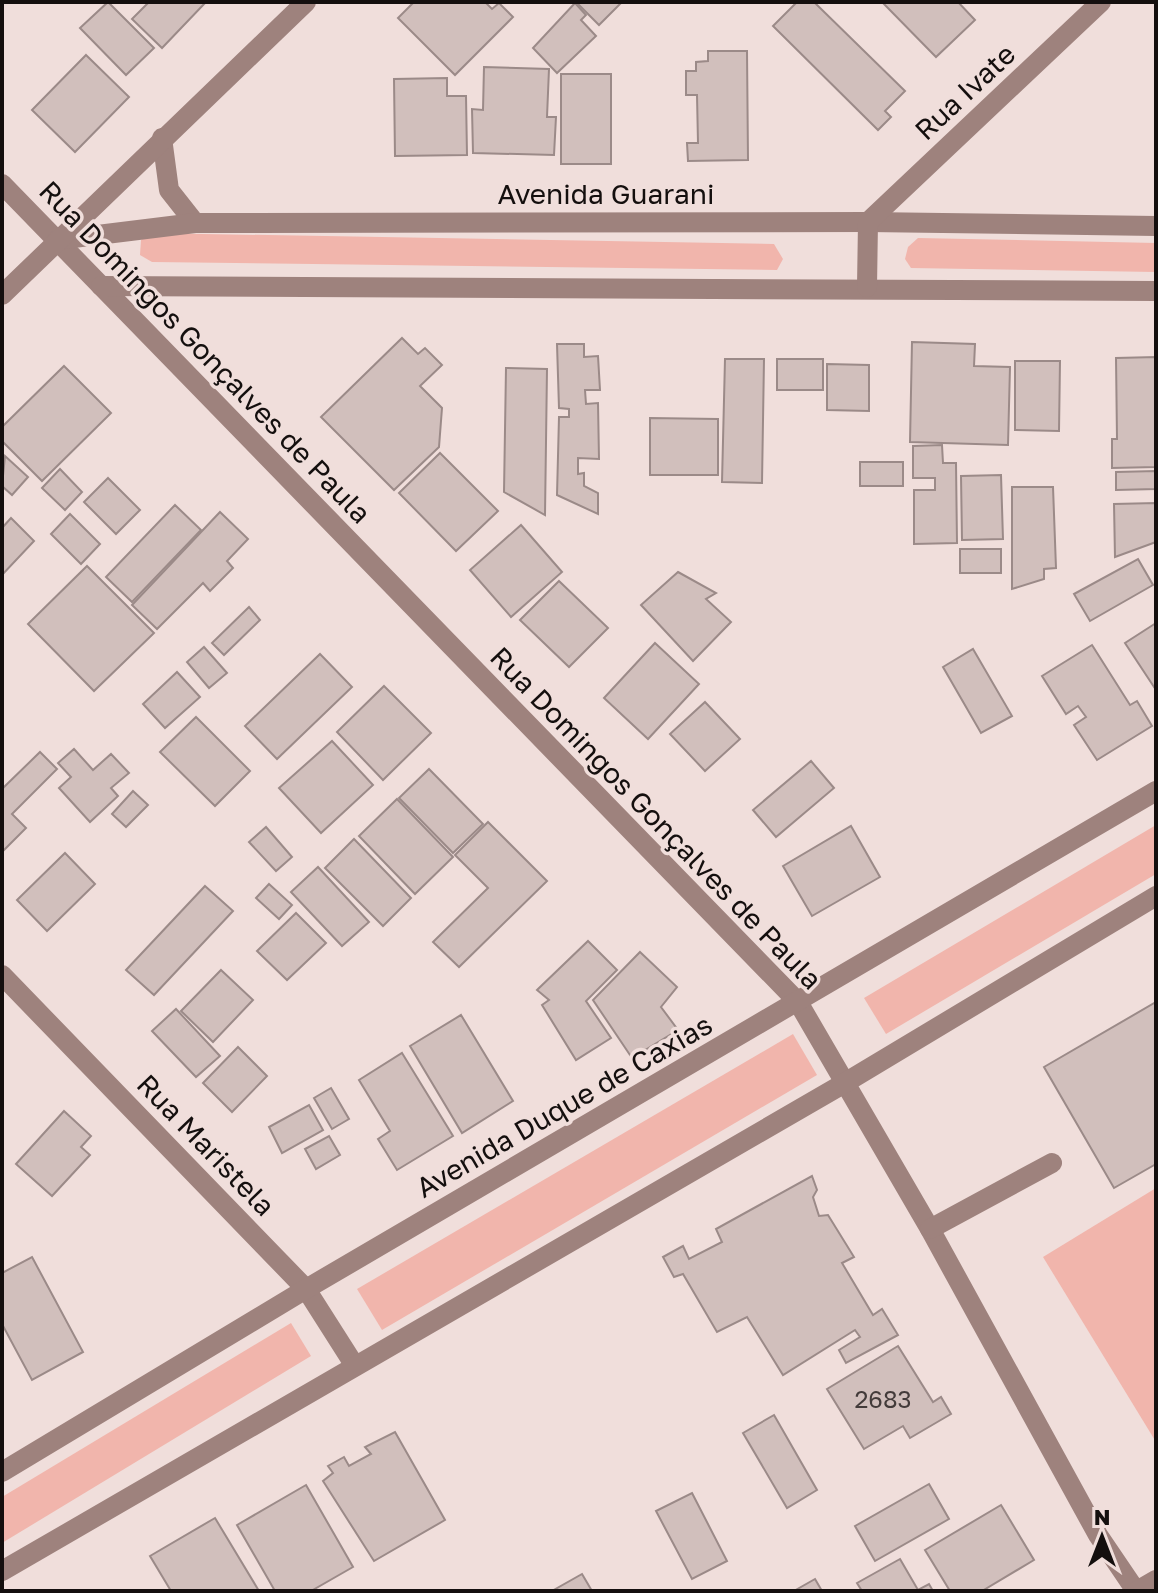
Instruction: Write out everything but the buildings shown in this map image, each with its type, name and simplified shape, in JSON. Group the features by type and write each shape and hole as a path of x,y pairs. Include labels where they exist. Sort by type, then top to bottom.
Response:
{"street":[{"path":"2,295 306,2"},
{"name":"Rua Ivate","path":"868,222 1101,2"},
{"path":"162,138 169,190 195,223"},
{"name":"Rua Domingos Gonçalves de Paula","path":"2,184 798,1002 930,1229 1098,1535 1136,1591"},
{"path":"867,287 868,222"},
{"name":"Avenida Guarani","path":"57,240 195,223 868,222 1156,226"},
{"path":"101,286 867,287 1156,291"},
{"name":"Avenida Duque de Caxias","path":"2,1472 306,1289 1156,791"},
{"path":"2,1571 843,1084 1156,896"},
{"name":"Rua Maristela","path":"2,975 306,1289 355,1366"},
{"path":"930,1229 1052,1163"},
{"path":"1136,1591 1156,1580"}],"shaded area":[{"path":"149,233 774,244 783,259 777,270 152,262 140,255 141,240"},
{"path":"918,238 1156,243 1156,272 911,268 905,259 908,247"},
{"path":"1156,825 1156,874 886,1034 864,998"},
{"path":"793,1034 817,1075 382,1330 357,1289"},
{"path":"1156,1188 1156,1442 1043,1257"},
{"path":"291,1323 311,1356 2,1543 2,1497"}]}
